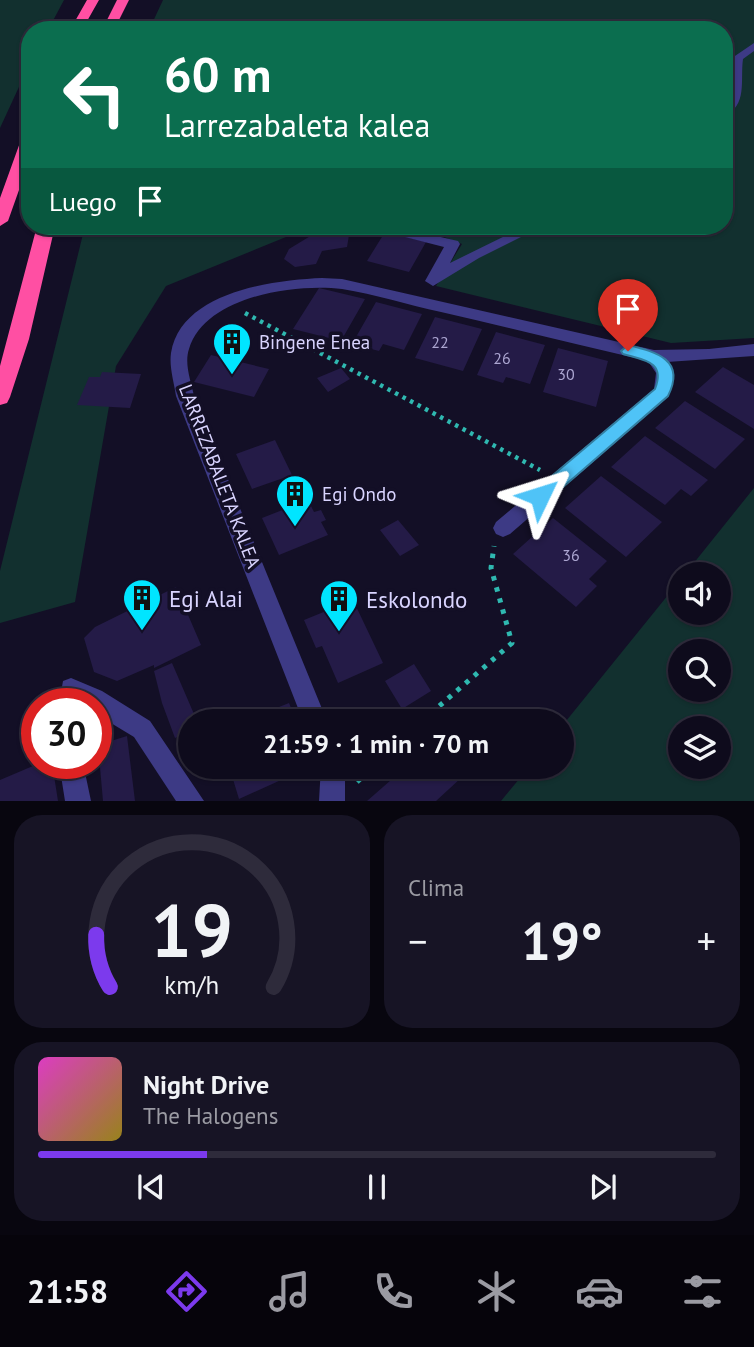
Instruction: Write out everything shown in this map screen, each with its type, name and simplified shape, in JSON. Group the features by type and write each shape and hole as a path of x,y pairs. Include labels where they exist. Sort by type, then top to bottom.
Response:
{"highway":[{"path":"81,21 93,0"},
{"path":"113,21 124,0"},
{"path":"0,221 21,162"},
{"path":"0,397 19,340 44,235"}],"street":[{"path":"733,102 739,81 736,66 738,58 754,47"},
{"path":"415,235 453,244 421,304"},
{"path":"433,281 474,255 517,235"},
{"name":"LARREZABALETA KALEA","path":"310,709 185,396 179,360 181,347 200,321 226,302 250,292 274,286 320,282 342,284 654,356 754,351"},
{"path":"503,528 662,392 667,379 664,369 654,356"},
{"path":"112,710 142,729 191,801"},
{"path":"74,779 78,801"},
{"path":"332,801 333,779"}],"path":[{"path":"226,302 559,480"},
{"path":"436,709 512,643 512,630 492,572 491,553 503,528"}],"green space":[{"path":"0,0 64,0 53,21 21,21 21,82 0,128"},
{"path":"163,0 754,0 754,338 671,343 436,286 462,244 439,235 733,235 733,21 153,21"},
{"path":"83,235 291,235 166,286 116,366 75,602 0,623 0,571"},
{"path":"754,488 754,801 501,801 519,779 574,779 574,711 668,595 668,625 731,625 731,562 695,562"}],"building":[{"path":"312,235 349,235 347,247 322,251 316,264 295,267 284,259 289,249"},
{"path":"383,235 397,235 426,242 409,272 367,261"},
{"path":"319,288 365,299 341,341 293,329"},
{"path":"376,302 422,314 404,350 383,344 379,351 352,344"},
{"path":"435,317 482,329 463,371 415,358"},
{"path":"496,332 545,345 530,384 506,377 503,383 477,375"},
{"path":"558,348 608,361 596,407 543,392"},
{"name":"Bingene Enea","path":"211,355 269,369 254,397 194,382"},
{"path":"723,367 754,385 754,429 695,392"},
{"path":"341,368 350,379 328,392 317,378"},
{"path":"102,372 141,374 130,408 77,405 89,377 100,377"},
{"path":"685,401 745,439 715,469 655,428"},
{"path":"645,436 708,480 691,496 681,489 665,505 611,467"},
{"path":"275,440 292,475 252,489 236,454"},
{"path":"601,476 662,522 626,557 565,508"},
{"name":"Egi Ondo","path":"308,500 314,512 321,510 326,520 321,522 328,535 279,555 262,518"},
{"path":"553,518 607,561 589,579 597,586 576,607 513,554"},
{"path":"398,520 419,545 400,556 380,530"},
{"name":"Egi Alai","path":"176,587 201,645 154,668 154,665 117,681 94,672 84,638 95,627"},
{"name":"Eskolondo","path":"353,600 383,663 338,683 322,646 316,648 304,620"},
{"path":"172,663 192,709 178,709 178,736 175,738 162,703 154,671"},
{"path":"414,664 431,691 402,709 385,681"},
{"path":"289,703 291,709 274,709"},
{"path":"127,736 135,801 103,801 101,779 112,779 112,741"},
{"path":"21,771 21,779 55,779 58,801 0,801 0,780"},
{"path":"233,779 283,779 239,799"},
{"path":"392,779 460,779 436,801 367,801"}],"place":[{"name":"Bingene Enea","path":"232,376"},
{"name":"Egi Ondo","path":"295,528"},
{"name":"Egi Alai","path":"142,632"},
{"name":"Eskolondo","path":"339,633"}],"route":[{"path":"540,496 662,392 667,379 664,369 654,356 628,351"}]}
